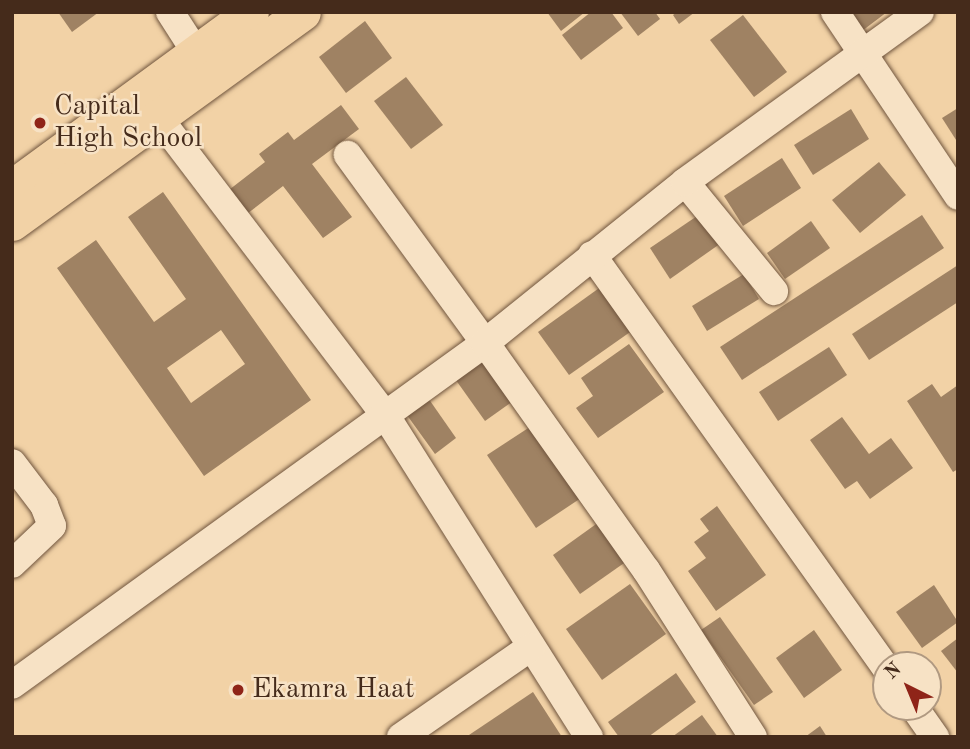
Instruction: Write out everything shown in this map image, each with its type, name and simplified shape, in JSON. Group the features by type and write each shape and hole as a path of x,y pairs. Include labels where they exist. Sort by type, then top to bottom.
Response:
{"main road":[{"path":"12,187 251,12"},
{"path":"12,223 303,12"}],"street":[{"path":"170,12 197,54"},
{"path":"835,12 958,196"},
{"path":"12,685 485,343 685,182 920,12"},
{"path":"158,117 386,416 589,737"},
{"path":"348,155 646,570 753,737"},
{"path":"685,182 774,291"},
{"path":"592,255 874,651"},
{"path":"12,463 44,505 52,526 12,564"},
{"path":"401,737 531,647"},
{"path":"924,721 935,737"}],"building":[{"path":"58,12 99,12 72,32"},
{"path":"547,12 585,12 561,31"},
{"path":"591,12 611,12 623,28 581,60 562,35"},
{"path":"620,12 655,12 660,19 638,36"},
{"path":"677,12 695,12 679,24 673,15"},
{"path":"849,12 887,12 862,31"},
{"path":"743,15 787,72 754,97 710,40"},
{"path":"365,21 392,58 346,93 319,57"},
{"path":"406,77 443,125 411,149 374,101"},
{"path":"341,105 359,129 312,164 352,217 323,238 283,186 243,217 225,193 265,162 259,154 288,132 294,140"},
{"path":"958,108 958,143 942,118"},
{"path":"851,109 869,139 813,175 794,145"},
{"path":"782,158 801,188 743,226 724,196"},
{"path":"879,162 906,195 860,233 832,200"},
{"path":"163,192 311,400 204,476 57,268 96,240 154,322 186,299 128,217","holes":["221,330 245,364 191,403 167,368"]},
{"path":"703,212 724,241 670,279 650,248"},
{"path":"922,215 944,248 742,380 720,347"},
{"path":"811,221 830,248 785,279 767,253"},
{"path":"958,265 958,302 869,360 852,334"},
{"path":"744,274 759,299 707,331 692,306"},
{"path":"602,286 633,330 569,375 538,332"},
{"path":"629,344 664,392 598,438 576,408 593,396 581,378"},
{"path":"829,347 847,375 778,421 759,392"},
{"path":"484,354 516,399 485,421 453,376"},
{"path":"932,384 941,397 958,385 958,469 953,472 907,401"},
{"path":"426,395 456,438 435,454 404,411"},
{"path":"842,417 869,454 891,438 913,468 870,499 857,481 845,489 810,440"},
{"path":"536,423 584,496 536,528 487,455"},
{"path":"717,506 766,575 716,611 688,571 706,558 694,542 709,531 700,519"},
{"path":"599,522 627,561 580,594 553,555"},
{"path":"630,584 666,634 602,680 566,629"},
{"path":"934,585 958,622 922,648 896,612"},
{"path":"720,617 773,692 754,705 701,630"},
{"path":"814,630 842,670 804,698 776,658"},
{"path":"958,638 958,673 942,651"},
{"path":"676,673 696,702 648,737 619,737 608,722"},
{"path":"533,692 562,737 466,737"},
{"path":"702,715 718,737 672,737"},
{"path":"820,726 827,737 805,737"}],"place":[{"name":"Capital High School","path":"40,123"},
{"name":"Ekamra Haat","path":"238,690"}]}
